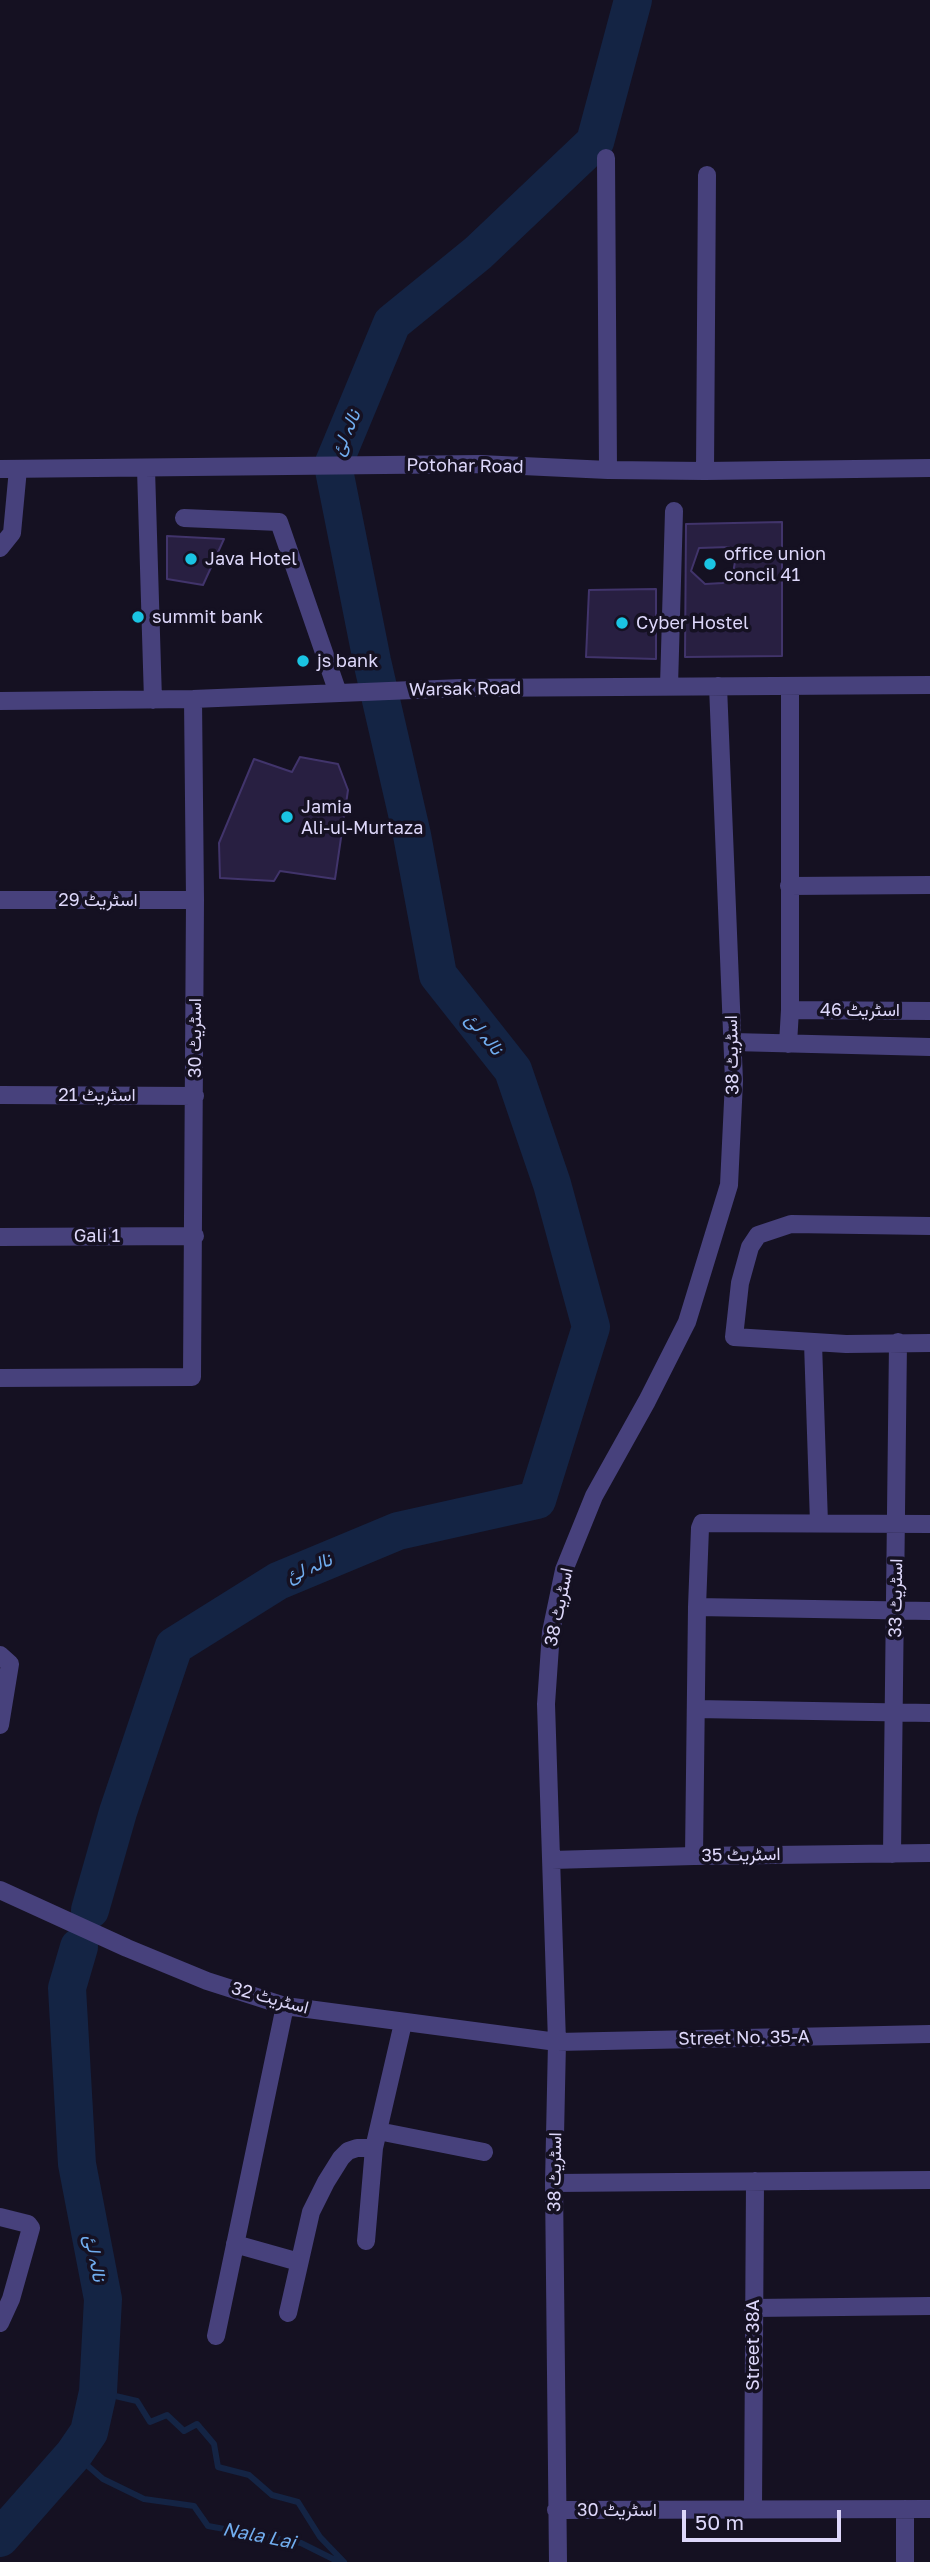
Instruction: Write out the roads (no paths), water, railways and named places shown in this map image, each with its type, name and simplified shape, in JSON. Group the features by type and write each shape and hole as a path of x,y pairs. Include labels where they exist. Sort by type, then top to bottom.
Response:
{"street":[{"path":"606,158 608,470"},
{"path":"705,471 707,175"},
{"name":"Potohar Road","path":"9,469 480,464 705,471 930,468"},
{"path":"0,548 12,533 9,469"},
{"path":"146,469 153,700"},
{"path":"669,686 674,511"},
{"path":"184,518 279,522 346,692"},
{"path":"0,685 6,701"},
{"name":"Warsak Road","path":"6,701 193,699 462,688 930,685"},
{"name":"اسٹریٹ 38","path":"558,2562 554,2183 557,2042 546,1704 551,1632 564,1570 594,1496 687,1322 729,1185 734,1081 718,686"},
{"path":"788,1044 790,686"},
{"name":"اسٹریٹ 30","path":"0,1378 192,1377 195,1236 193,699"},
{"path":"789,886 930,886"},
{"name":"اسٹریٹ 29","path":"0,900 195,900"},
{"name":"اسٹریٹ 46","path":"790,1010 930,1011"},
{"path":"733,1042 930,1047"},
{"name":"اسٹریٹ 21","path":"0,1095 195,1096"},
{"path":"930,1226 791,1224 758,1235 750,1247 740,1283 734,1337 813,1343 930,1343"},
{"name":"Gali 1","path":"0,1237 195,1236"},
{"name":"اسٹریٹ 33","path":"892,1854 898,1342"},
{"path":"813,1343 819,1523"},
{"path":"694,1856 697,1607 702,1523 930,1524"},
{"path":"697,1607 930,1611"},
{"path":"0,1655 10,1664 0,1725"},
{"path":"696,1709 930,1713"},
{"name":"اسٹریٹ 35","path":"552,1860 930,1853"},
{"name":"اسٹریٹ 32","path":"0,1890 207,1981 285,2006 557,2042"},
{"path":"216,2336 285,2006"},
{"path":"366,2241 376,2140 402,2023"},
{"name":"Street No. 35-A","path":"557,2042 930,2034"},
{"path":"288,2313 311,2212 341,2158 376,2140 484,2152"},
{"path":"554,2183 930,2180"},
{"name":"Street 38A","path":"753,2510 755,2181"},
{"path":"0,2217 29,2224 31,2228 0,2323"},
{"path":"235,2244 299,2262"},
{"path":"753,2308 930,2306"},
{"path":"905,2509 905,2562"},
{"name":"اسٹریٹ 30","path":"556,2510 930,2509"}],"waterway":[{"name":"نالہ لئ","path":"90,1910 118,1812 174,1646 278,1581 398,1531 537,1500 591,1327 552,1184 513,1070 438,975 412,835 372,661 333,465 392,323 478,253 595,142 633,0"},
{"name":"نالہ لئ","path":"0,2538 74,2454 89,2432 98,2392 103,2299 77,2164 67,1988 79,1947"},
{"name":"Nala Lai","path":"98,2392 137,2401 150,2422 167,2415 184,2431 197,2424 214,2444 218,2467 249,2475 272,2495 298,2502 320,2537 344,2562"},
{"name":"Nala Lai","path":"74,2454 103,2479 144,2499 194,2506 208,2526 301,2543 339,2562"}],"place":[{"name":"Java Hotel","path":"191,559"},
{"name":"office union concil 41","path":"710,564"},
{"name":"summit bank","path":"138,617"},
{"name":"Cyber Hostel","path":"622,623"},
{"name":"js bank","path":"303,661"},
{"name":"Jamia Ali-ul-Murtaza","path":"287,817"}]}
